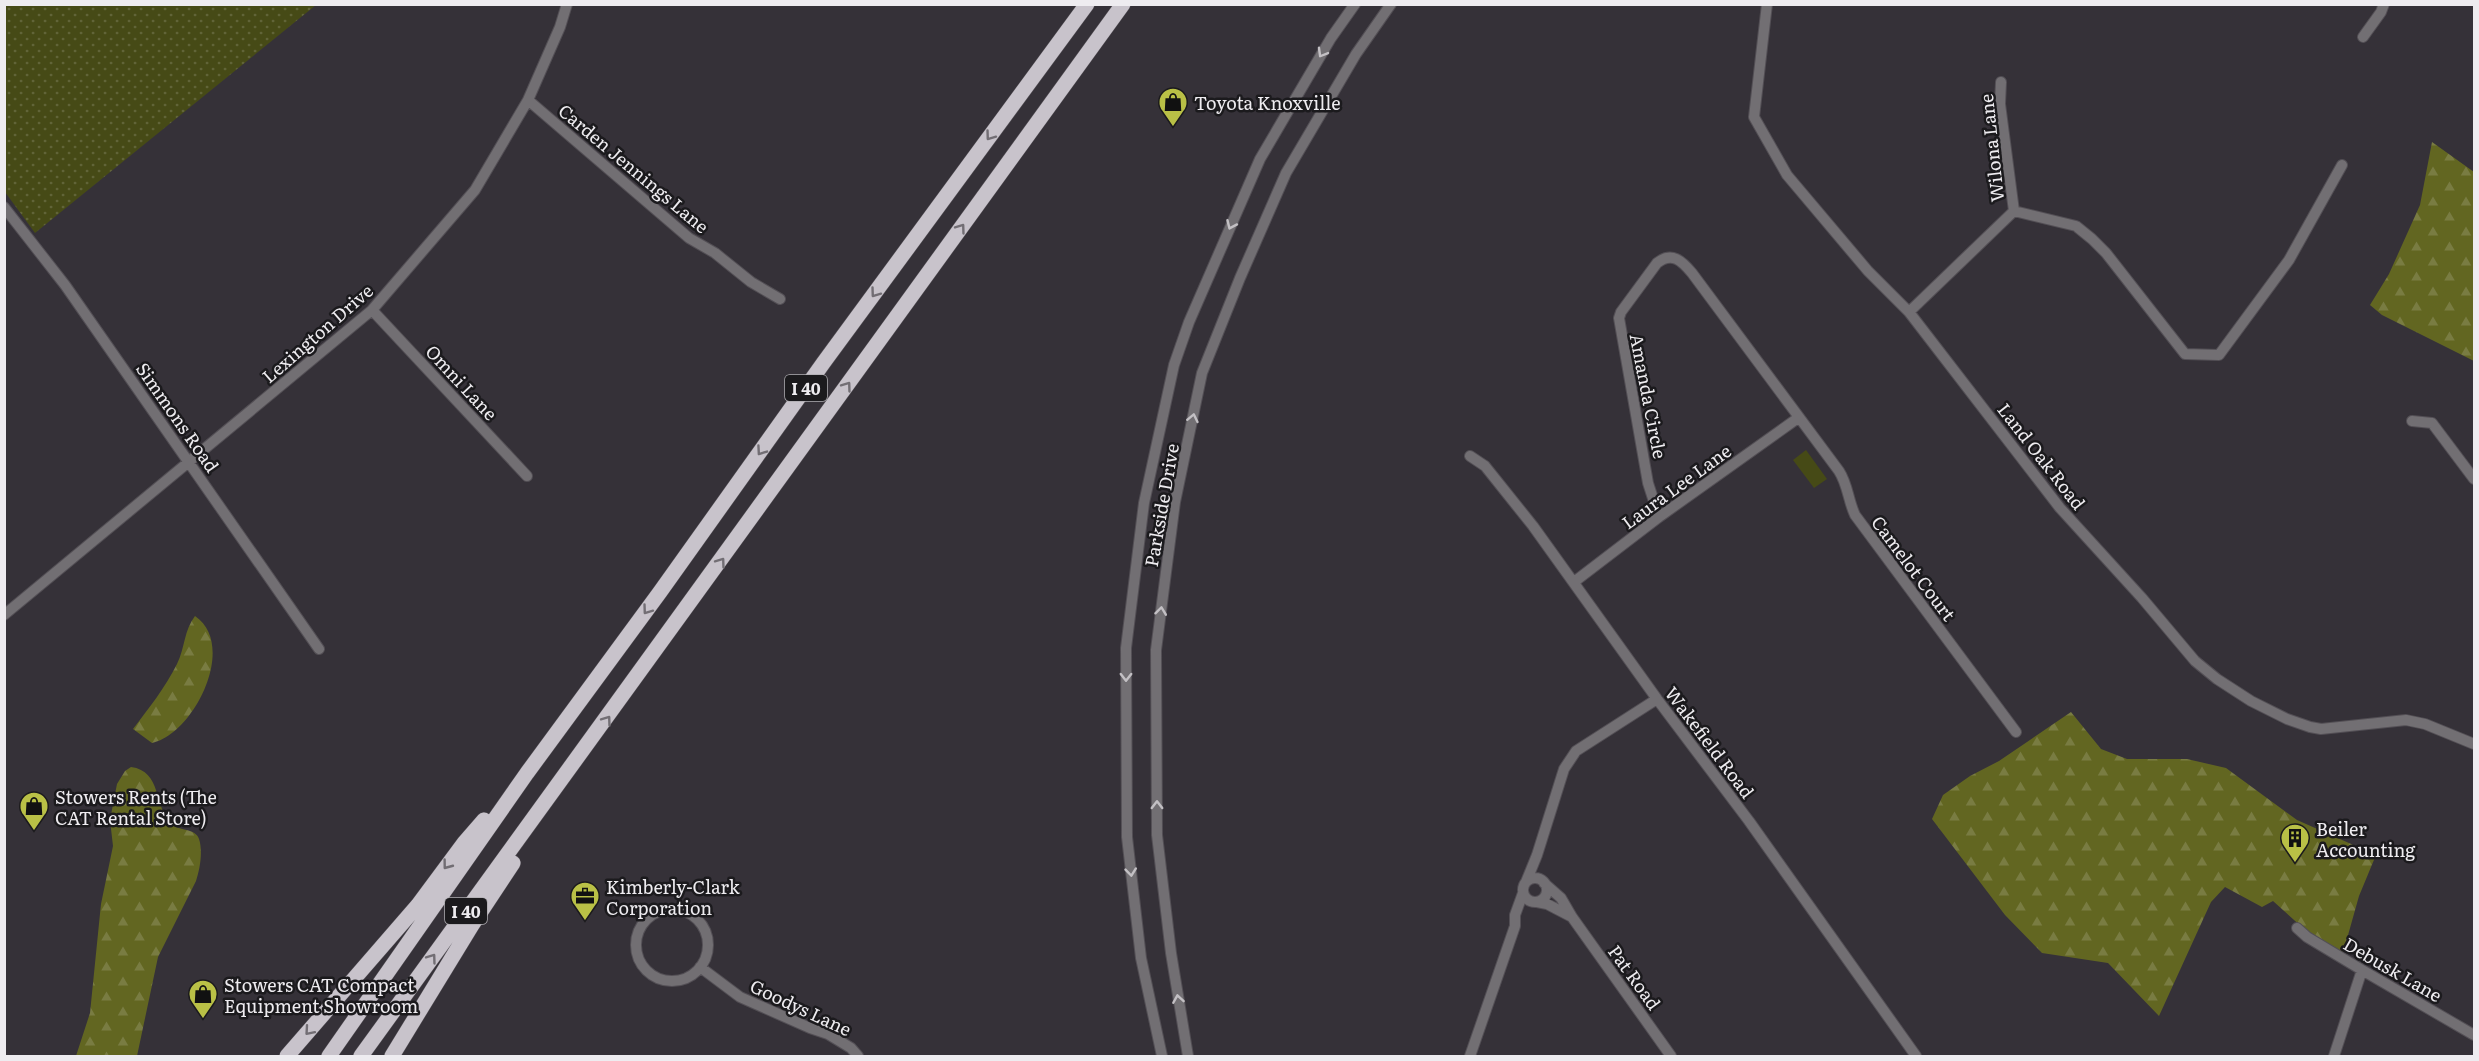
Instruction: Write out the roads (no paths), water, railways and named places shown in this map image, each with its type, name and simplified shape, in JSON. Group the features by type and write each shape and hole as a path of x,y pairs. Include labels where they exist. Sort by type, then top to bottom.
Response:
{"highway":[{"path":"1011,108 1078,4"},
{"name":"I 40","path":"329,1056 527,773 1087,4"},
{"name":"I 40","path":"361,1056 1123,4"},
{"path":"392,1056 472,925 553,803 572,767"},
{"path":"287,1056 417,905 464,843 527,773"}],"street":[{"name":"Lexington Drive","path":"4,615 372,310 475,190 528,100 560,27 567,4"},
{"name":"Parkside Drive","path":"1162,1056 1141,958 1127,837 1126,648 1144,503 1174,366 1189,322 1260,159 1331,38 1355,4"},
{"name":"Parkside Drive","path":"1185,1056 1157,835 1156,650 1175,502 1202,374 1216,332 1286,173 1356,54 1391,4"},
{"name":"Land Oak Road","path":"1767,4 1754,117 1787,175 1868,271 1909,312 2060,508 2142,598 2195,661 2217,680 2251,701 2310,727 2321,729 2406,720 2424,724 2475,744"},
{"path":"2364,37 2384,4"},
{"name":"Wilona Lane","path":"2001,82 2000,104 2014,211"},
{"name":"Carden Jennings Lane","path":"528,100 689,238 715,253 751,282 780,299"},
{"path":"1909,312 2014,211 2076,226 2106,253 2185,354 2220,355 2289,260 2342,165"},
{"name":"Simmons Road","path":"4,207 65,285 319,649"},
{"name":"Amanda Circle","path":"1659,517 1648,483 1619,318 1632,296 1663,258 1681,259 1798,418"},
{"name":"Omni Lane","path":"372,310 527,476"},
{"name":"Laura Lee Lane","path":"1574,582 1659,517 1798,418"},
{"name":"Camelot Court","path":"1798,418 1847,483 1848,500 1855,515 2016,732"},
{"path":"2412,421 2432,423 2475,479"},
{"name":"Wakefield Road","path":"1470,456 1485,466 1574,582 1657,699 1749,821 1916,1056"},
{"path":"1470,1056 1515,926 1515,915 1564,769 1576,751 1657,699"},
{"path":"1515,926 1535,902 1546,894 1537,855"},
{"path":"1525,887 1535,878 1543,882"},
{"name":"Pat Road","path":"1543,882 1561,898 1572,917 1671,1056"},
{"path":"1525,887 1526,898 1535,902"},
{"name":"Pat Road","path":"1535,902 1547,904 1572,917"},
{"path":"660,911 682,911 693,916 701,924 708,945 700,967 691,975 679,980 655,977 645,969 636,947 637,935 642,925 660,911"},
{"name":"Debusk Lane","path":"2297,928 2307,937 2475,1035"},
{"name":"Goodys Lane","path":"700,967 740,997 828,1034 851,1048 858,1056"},
{"path":"2334,1056 2362,970"}],"place":[{"name":"Toyota Knoxville","path":"1173,128"},
{"name":"Stowers Rents (The CAT Rental Store)","path":"34,832"},
{"name":"Beiler Accounting","path":"2295,864"},
{"name":"Kimberly-Clark Corporation","path":"585,922"},
{"name":"Stowers CAT Compact Equipment Showroom","path":"203,1020"}]}
